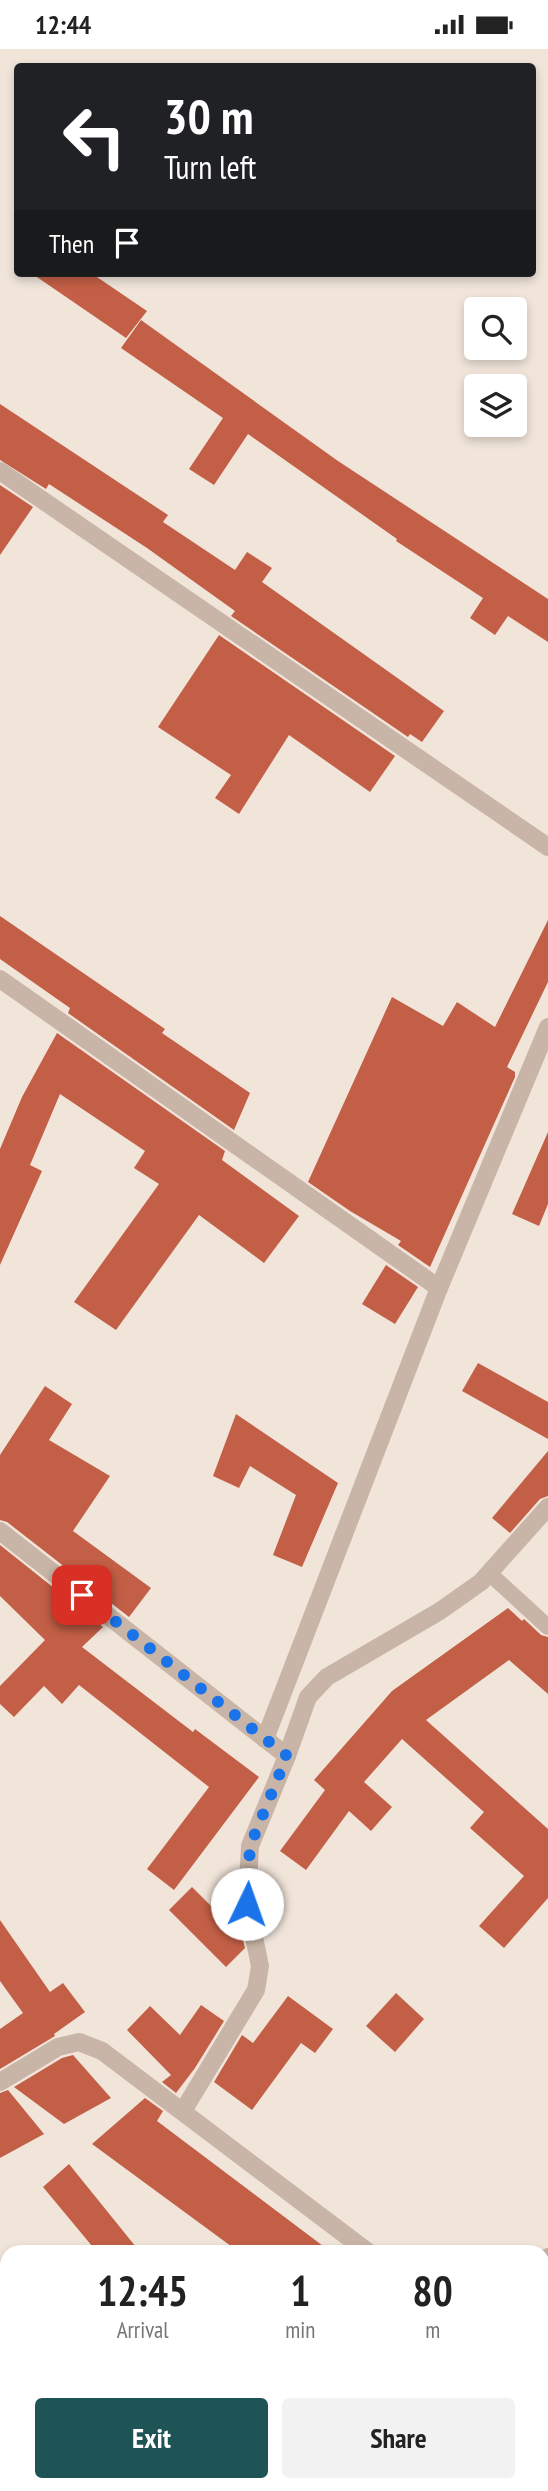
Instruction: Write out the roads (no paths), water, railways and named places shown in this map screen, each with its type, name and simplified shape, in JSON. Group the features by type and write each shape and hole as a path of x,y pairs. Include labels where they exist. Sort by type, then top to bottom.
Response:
{"street":[{"path":"0,471 548,848"},
{"path":"0,979 439,1288"},
{"path":"265,1739 439,1288 548,1027"},
{"path":"183,2111 256,1990 260,1966 247,1904 250,1846 287,1756 307,1697 327,1677 440,1611 481,1582 548,1507"},
{"path":"0,1531 287,1756"},
{"path":"0,2082 58,2047 79,2042 103,2051 359,2245"}],"lane":[{"path":"489,1573 548,1627"}]}
